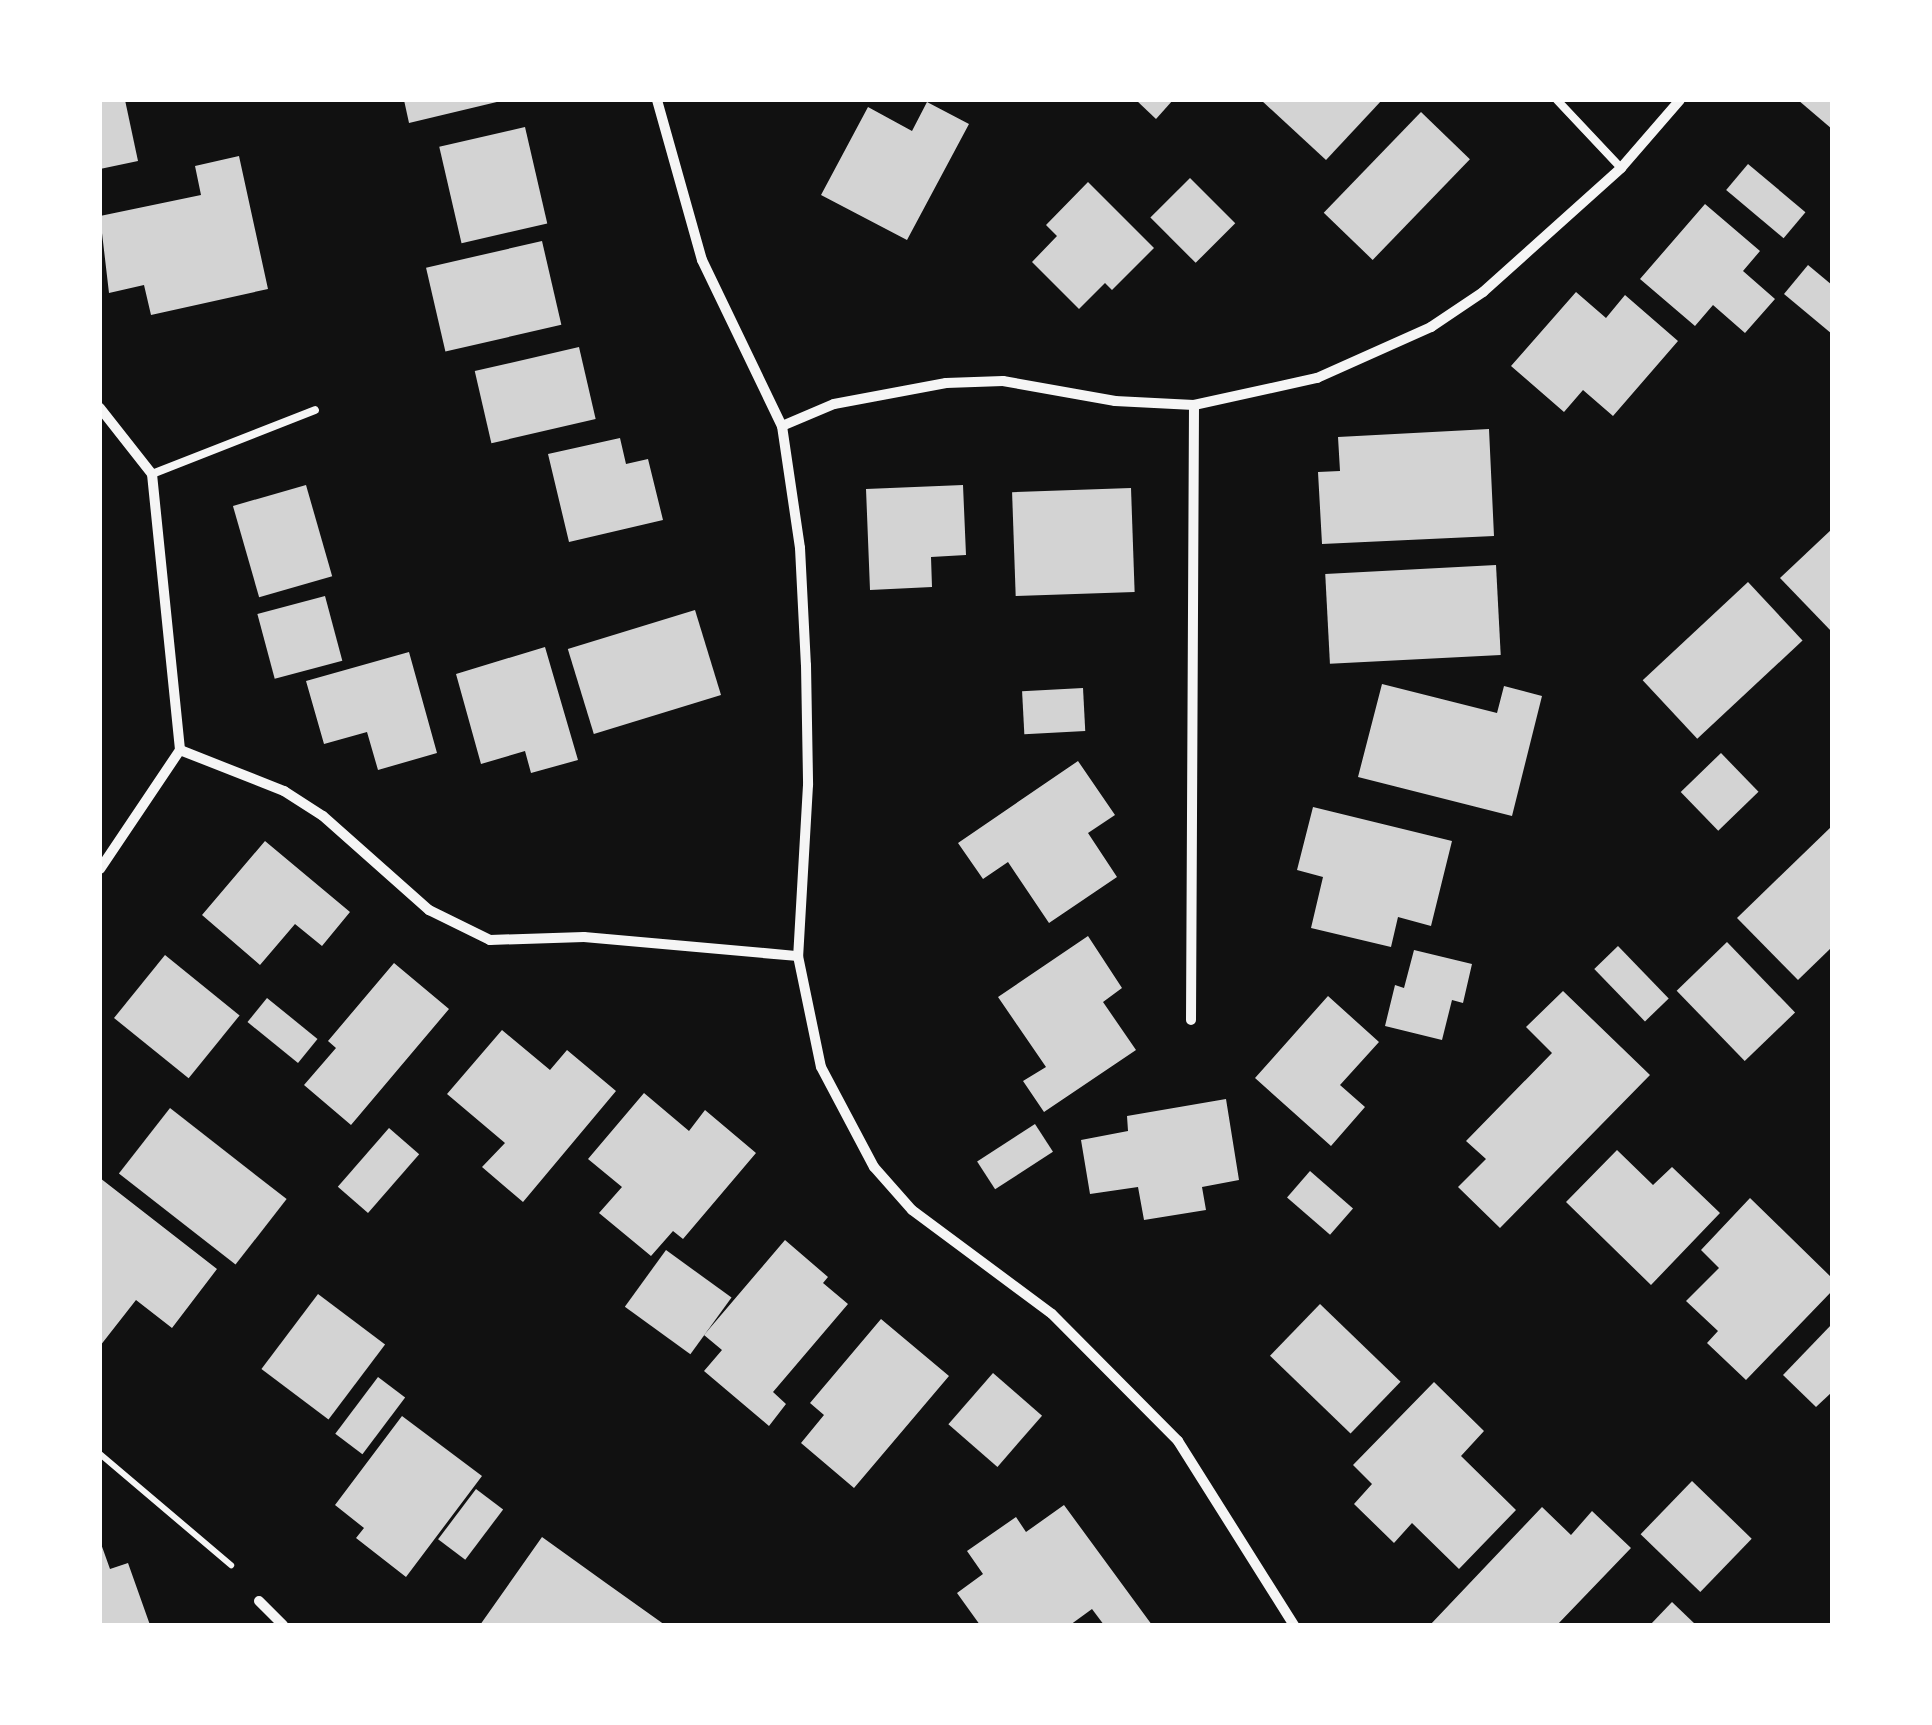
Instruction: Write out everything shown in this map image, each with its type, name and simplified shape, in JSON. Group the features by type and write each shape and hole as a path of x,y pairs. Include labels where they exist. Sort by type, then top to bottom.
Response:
{"street":[{"path":"658,100 702,260 782,426 800,548 806,666 808,785 798,956 821,1067 874,1166 912,1210 1052,1314 1140,1396 1178,1441 1294,1625"},
{"path":"782,426 834,404 946,383 1003,381 1115,400 1194,405 1317,378 1431,327 1532,252 1621,168 1680,100"},
{"path":"1191,1020 1194,405"},
{"path":"100,408 152,474 180,750 100,869"},
{"path":"180,750 284,791 322,816 429,910 490,940 584,937 798,956"},
{"path":"260,1601 283,1625"}],"lane":[{"path":"1557,100 1621,168"},
{"path":"152,474 315,410"}],"path":[{"path":"100,1454 174,1510 260,1601"}],"building":[{"path":"100,100 125,100 138,161 100,169"},
{"path":"404,100 501,100 501,101 409,123"},
{"path":"1136,100 1173,100 1156,119"},
{"path":"1261,100 1382,100 1326,160"},
{"path":"1798,100 1832,100 1832,129"},
{"path":"927,102 969,124 907,240 821,195 868,107 912,131"},
{"path":"1421,112 1470,159 1373,260 1324,213"},
{"path":"525,127 547,223 462,243 439,147"},
{"path":"239,156 268,289 151,315 144,285 109,293 100,216 201,195 195,166"},
{"path":"1748,164 1805,212 1784,238 1726,190"},
{"path":"1190,178 1235,223 1196,263 1150,218"},
{"path":"1088,182 1154,248 1112,290 1105,283 1079,309 1032,262 1057,236 1046,225"},
{"path":"1705,204 1760,251 1743,271 1775,299 1745,333 1713,305 1695,326 1640,279"},
{"path":"542,241 561,325 445,352 426,268"},
{"path":"1808,265 1832,285 1832,334 1784,294"},
{"path":"1576,292 1606,318 1625,295 1678,341 1613,416 1583,390 1564,412 1511,366"},
{"path":"579,347 596,419 491,443 475,371"},
{"path":"1489,429 1494,536 1322,544 1318,472 1340,471 1338,437"},
{"path":"620,438 626,464 648,459 663,520 569,542 548,454"},
{"path":"306,485 332,576 259,597 233,506"},
{"path":"963,485 966,555 931,557 932,587 870,590 866,489"},
{"path":"1131,488 1135,592 1016,596 1012,492"},
{"path":"1832,529 1832,632 1780,578"},
{"path":"1496,565 1501,655 1330,664 1325,574"},
{"path":"1748,582 1803,641 1697,739 1643,680"},
{"path":"325,596 342,661 275,679 257,614"},
{"path":"695,610 721,695 594,734 568,649"},
{"path":"545,647 578,760 531,773 525,751 481,764 456,674"},
{"path":"409,652 437,753 378,770 367,732 324,744 306,681"},
{"path":"1382,684 1497,713 1504,686 1542,696 1512,816 1358,777"},
{"path":"1083,688 1085,731 1024,734 1022,691"},
{"path":"1721,753 1759,792 1718,831 1681,792"},
{"path":"1078,761 1115,815 1088,833 1117,877 1049,923 1008,862 983,879 958,843"},
{"path":"1313,807 1452,841 1431,926 1398,917 1391,947 1311,928 1323,877 1297,870"},
{"path":"1832,826 1832,947 1798,980 1737,918"},
{"path":"265,841 350,912 322,946 295,924 260,965 202,915"},
{"path":"1088,936 1122,988 1103,1002 1136,1050 1044,1112 1023,1081 1046,1067 998,997"},
{"path":"1727,942 1795,1012 1745,1061 1677,991"},
{"path":"1618,946 1669,999 1645,1021 1594,969"},
{"path":"1414,950 1472,964 1463,1003 1452,1000 1442,1040 1385,1026 1395,985 1404,988"},
{"path":"165,955 240,1015 189,1078 114,1018"},
{"path":"394,963 449,1009 351,1125 304,1085 336,1048 328,1041"},
{"path":"1563,991 1650,1075 1500,1228 1458,1187 1486,1159 1466,1141 1552,1053 1526,1027"},
{"path":"1328,996 1379,1042 1340,1085 1365,1107 1331,1146 1255,1078"},
{"path":"267,998 318,1039 298,1063 247,1022"},
{"path":"502,1030 550,1070 567,1050 616,1091 523,1202 482,1167 505,1143 447,1094"},
{"path":"644,1093 689,1131 705,1110 756,1153 683,1239 673,1231 651,1256 599,1213 622,1187 588,1159"},
{"path":"1226,1099 1239,1180 1202,1187 1206,1210 1144,1220 1138,1187 1090,1194 1081,1140 1128,1131 1127,1116"},
{"path":"170,1108 287,1199 236,1265 119,1173"},
{"path":"1035,1124 1053,1152 995,1189 977,1162"},
{"path":"389,1128 419,1154 368,1213 338,1187"},
{"path":"1617,1150 1653,1185 1672,1167 1720,1213 1651,1285 1566,1202"},
{"path":"1310,1171 1353,1208 1330,1235 1287,1197"},
{"path":"100,1178 217,1269 172,1328 136,1300 100,1346"},
{"path":"1750,1198 1832,1278 1832,1291 1746,1380 1707,1343 1718,1331 1686,1301 1719,1268 1701,1250"},
{"path":"785,1240 828,1277 823,1283 848,1304 773,1392 786,1404 769,1426 704,1371 722,1350 704,1335"},
{"path":"666,1250 732,1298 690,1354 625,1307"},
{"path":"318,1294 385,1345 329,1420 261,1369"},
{"path":"1320,1304 1401,1382 1351,1434 1270,1356"},
{"path":"881,1319 949,1376 854,1488 801,1443 824,1415 810,1403"},
{"path":"1832,1324 1832,1392 1816,1407 1783,1375"},
{"path":"993,1373 1042,1416 997,1467 948,1424"},
{"path":"378,1377 405,1397 362,1454 335,1434"},
{"path":"1434,1382 1484,1431 1461,1456 1516,1510 1459,1569 1412,1523 1394,1543 1354,1504 1372,1484 1353,1465"},
{"path":"402,1416 482,1476 406,1577 356,1538 364,1528 335,1505"},
{"path":"1692,1481 1752,1539 1700,1592 1641,1534"},
{"path":"476,1489 503,1509 465,1560 438,1539"},
{"path":"1064,1505 1152,1625 1104,1625 1092,1609 1070,1625 980,1625 957,1593 983,1574 967,1551 1016,1517 1026,1532"},
{"path":"1542,1507 1571,1535 1592,1511 1631,1548 1557,1625 1430,1625"},
{"path":"542,1537 606,1583 665,1625 480,1625"},
{"path":"100,1541 110,1569 128,1563 150,1625 100,1625"},
{"path":"1672,1602 1696,1625 1650,1625"}]}
